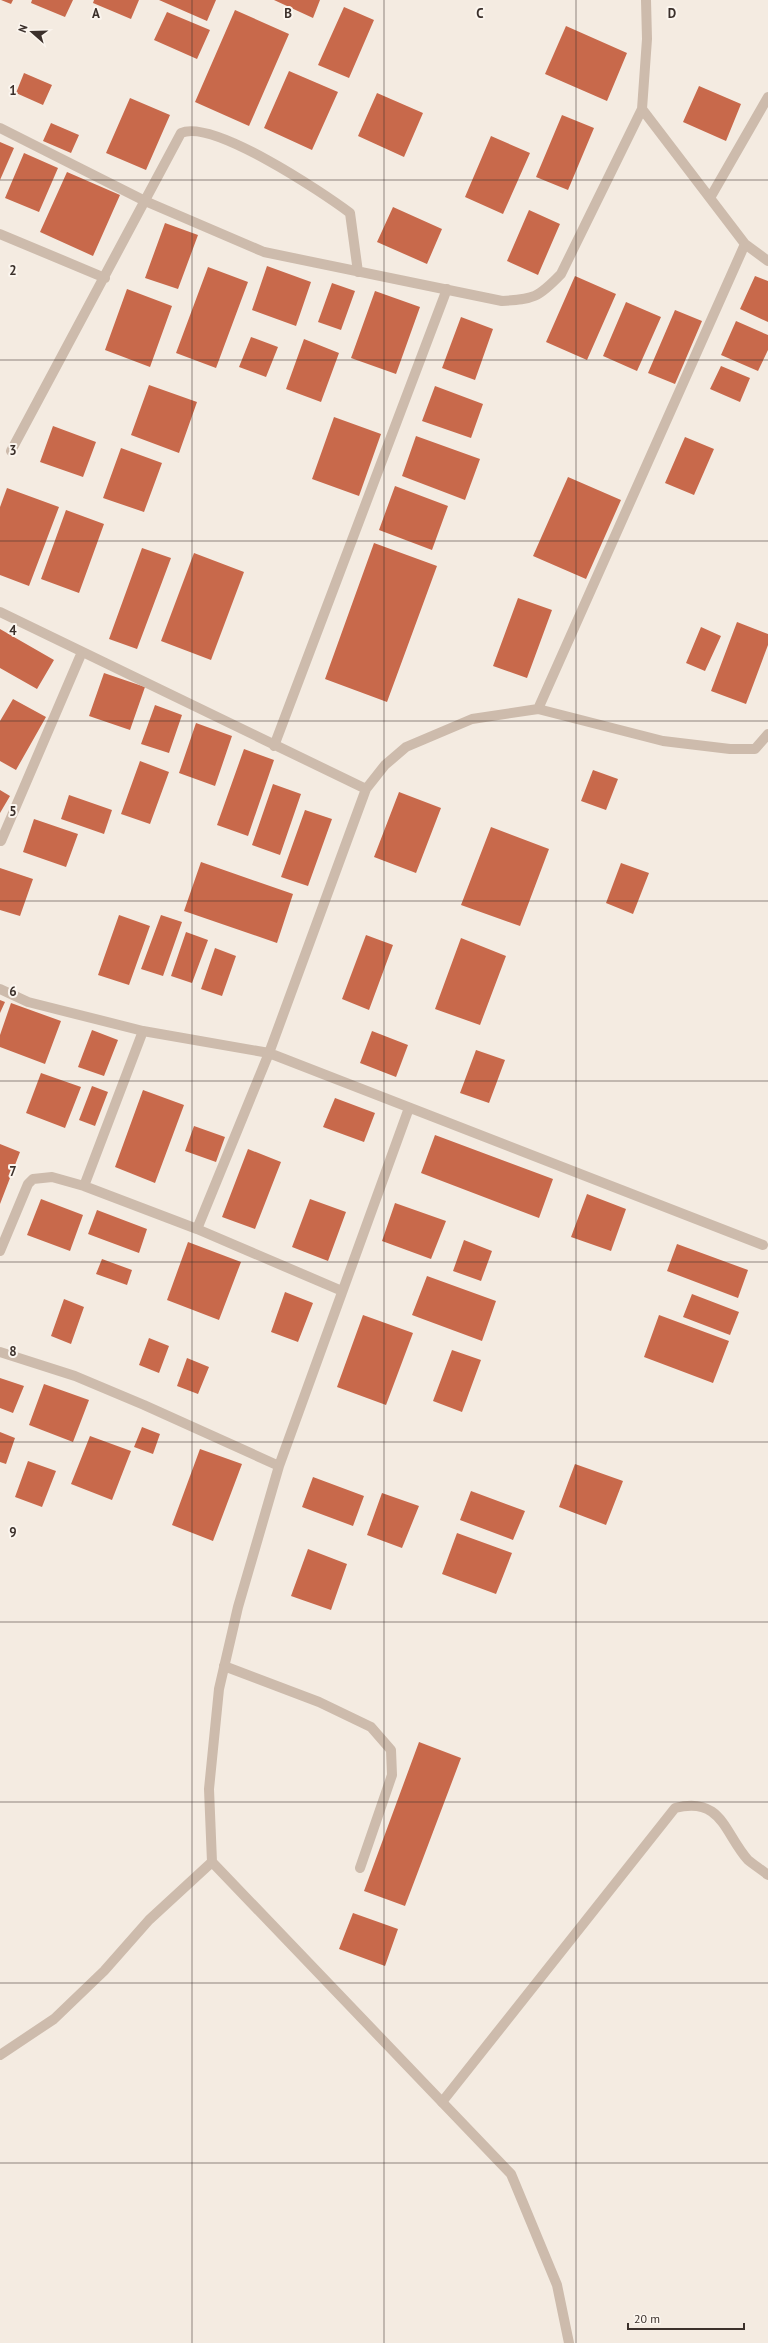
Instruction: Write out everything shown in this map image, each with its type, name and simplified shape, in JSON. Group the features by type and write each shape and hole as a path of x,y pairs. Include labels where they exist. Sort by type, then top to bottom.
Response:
{"street":[{"path":"0,128 145,201 264,252 502,301 532,299 546,290 561,274 642,109 647,39 646,0"},
{"path":"710,198 768,97"},
{"path":"642,109 745,244 768,261"},
{"path":"11,451 105,278 181,133 188,130 214,136 284,169 350,213 358,272"},
{"path":"0,234 105,278"},
{"path":"538,709 745,244"},
{"path":"274,746 447,289"},
{"path":"0,612 274,746 366,789"},
{"path":"2,841 82,652"},
{"path":"197,1229 269,1052 366,789 385,765 406,747 472,719 538,709 663,742 730,749 755,749 768,734"},
{"path":"0,989 28,1002 144,1031 269,1052 409,1108 763,1245"},
{"path":"84,1186 144,1031"},
{"path":"409,1108 279,1466 238,1608 219,1689 209,1789 212,1862 511,2174 557,2285 569,2343"},
{"path":"0,1251 21,1198 33,1179 52,1177 84,1186 197,1229 342,1291"},
{"path":"0,1352 82,1379 279,1466"},
{"path":"224,1666 318,1702 371,1727 391,1750 392,1775 360,1868"},
{"path":"442,2102 675,1808 690,1804 706,1808 724,1823 749,1860 768,1875"},
{"path":"0,2055 54,2019 104,1971 149,1920 212,1862"}],"building":[{"path":"1,0 13,0 11,4"},
{"path":"32,0 73,0 65,17 31,3"},
{"path":"94,0 139,0 131,19 93,3"},
{"path":"159,0 216,0 207,21"},
{"path":"274,0 320,0 313,18"},
{"path":"344,7 374,20 349,78 318,65"},
{"path":"235,10 289,34 249,126 195,102"},
{"path":"167,12 210,30 197,59 154,40"},
{"path":"566,26 627,53 607,101 545,74"},
{"path":"289,71 338,92 312,150 264,128"},
{"path":"24,73 52,85 43,105 16,93"},
{"path":"699,86 741,104 726,141 683,122"},
{"path":"377,93 423,113 404,157 358,136"},
{"path":"130,98 170,115 146,170 106,153"},
{"path":"562,115 594,128 568,190 536,177"},
{"path":"51,123 79,135 71,153 43,141"},
{"path":"491,136 530,153 503,214 465,197"},
{"path":"0,142 14,148 0,180"},
{"path":"24,153 58,168 39,212 5,198"},
{"path":"67,172 120,195 93,256 40,232"},
{"path":"393,207 442,229 427,264 377,242"},
{"path":"529,210 560,224 538,275 507,261"},
{"path":"165,223 198,235 178,289 145,278"},
{"path":"267,266 311,282 296,326 252,310"},
{"path":"208,267 248,282 216,368 176,353"},
{"path":"575,276 616,294 587,360 546,342"},
{"path":"755,276 768,281 768,322 740,309"},
{"path":"332,283 355,291 341,330 318,322"},
{"path":"127,289 172,306 150,367 105,350"},
{"path":"375,291 420,307 396,374 351,358"},
{"path":"626,302 661,317 637,371 603,356"},
{"path":"675,310 702,321 675,384 648,373"},
{"path":"461,317 493,329 475,380 442,368"},
{"path":"736,321 768,335 768,350 758,371 721,355"},
{"path":"251,337 278,347 266,377 239,367"},
{"path":"304,339 339,353 321,402 286,389"},
{"path":"721,366 750,378 740,402 710,389"},
{"path":"149,385 197,402 179,453 131,435"},
{"path":"435,386 483,404 471,438 422,421"},
{"path":"334,417 381,434 359,496 312,479"},
{"path":"53,426 96,442 83,477 40,462"},
{"path":"416,436 480,459 465,500 402,476"},
{"path":"685,437 714,449 694,495 665,483"},
{"path":"121,448 162,463 144,512 103,498"},
{"path":"568,477 621,500 586,579 533,556"},
{"path":"395,486 448,506 432,550 379,530"},
{"path":"7,488 59,507 29,586 0,575 0,507"},
{"path":"66,510 104,524 79,593 41,579"},
{"path":"374,543 437,566 387,702 325,679"},
{"path":"142,548 171,558 137,649 109,639"},
{"path":"194,553 244,572 211,660 161,641"},
{"path":"518,598 552,610 527,678 493,666"},
{"path":"737,622 768,634 768,645 746,704 711,691"},
{"path":"701,627 721,636 705,671 686,663"},
{"path":"0,629 54,660 37,689 0,668"},
{"path":"104,673 145,687 130,730 89,716"},
{"path":"13,699 46,717 16,770 0,761 0,721"},
{"path":"155,705 182,715 169,753 141,744"},
{"path":"196,723 232,736 215,786 179,773"},
{"path":"244,749 274,760 248,836 217,825"},
{"path":"140,761 169,772 150,824 121,814"},
{"path":"593,770 618,779 606,810 581,801"},
{"path":"273,784 301,794 280,855 252,845"},
{"path":"0,790 10,796 0,813"},
{"path":"399,792 441,808 416,873 374,857"},
{"path":"69,795 112,810 104,834 61,819"},
{"path":"305,810 332,819 308,886 281,877"},
{"path":"34,819 78,834 66,867 23,852"},
{"path":"491,827 549,849 520,926 461,905"},
{"path":"201,862 293,894 277,943 184,911"},
{"path":"621,863 649,873 633,914 606,903"},
{"path":"0,868 33,879 20,916 0,910"},
{"path":"119,915 150,926 129,985 98,975"},
{"path":"161,915 182,922 163,976 141,969"},
{"path":"186,932 208,940 192,983 171,976"},
{"path":"366,935 393,945 369,1010 342,999"},
{"path":"461,938 506,956 480,1025 435,1009"},
{"path":"215,948 236,956 222,996 201,989"},
{"path":"0,1000 5,1002 0,1013"},
{"path":"11,1003 61,1021 45,1064 0,1047 0,1035"},
{"path":"92,1030 118,1040 104,1076 78,1067"},
{"path":"372,1031 408,1045 396,1077 360,1063"},
{"path":"476,1050 505,1060 489,1103 460,1093"},
{"path":"41,1073 81,1087 65,1128 26,1113"},
{"path":"92,1086 108,1092 95,1126 79,1120"},
{"path":"143,1090 184,1105 155,1183 115,1167"},
{"path":"335,1098 375,1113 364,1142 323,1127"},
{"path":"194,1126 225,1137 216,1162 185,1151"},
{"path":"435,1135 553,1179 539,1218 421,1173"},
{"path":"0,1144 20,1152 0,1204"},
{"path":"248,1149 281,1162 255,1229 222,1217"},
{"path":"587,1194 626,1209 611,1251 571,1237"},
{"path":"41,1199 83,1215 70,1251 27,1235"},
{"path":"310,1199 346,1212 328,1261 292,1247"},
{"path":"395,1203 446,1221 431,1259 382,1241"},
{"path":"97,1210 147,1229 139,1253 88,1234"},
{"path":"464,1240 492,1251 481,1281 453,1271"},
{"path":"188,1242 241,1262 219,1320 167,1300"},
{"path":"677,1244 748,1270 738,1298 667,1271"},
{"path":"102,1259 132,1270 127,1285 96,1274"},
{"path":"427,1276 496,1301 482,1341 412,1315"},
{"path":"285,1292 313,1303 298,1342 271,1332"},
{"path":"692,1294 739,1312 730,1335 683,1317"},
{"path":"64,1299 84,1307 71,1344 51,1336"},
{"path":"363,1315 413,1333 386,1405 337,1387"},
{"path":"659,1315 729,1341 713,1383 644,1357"},
{"path":"149,1338 169,1346 159,1373 139,1365"},
{"path":"452,1350 481,1360 462,1412 433,1401"},
{"path":"187,1358 209,1367 198,1394 177,1386"},
{"path":"0,1378 24,1386 13,1413 0,1408"},
{"path":"44,1384 89,1400 73,1442 29,1425"},
{"path":"142,1427 160,1434 153,1454 134,1447"},
{"path":"0,1432 15,1438 6,1464 0,1462"},
{"path":"90,1436 131,1451 112,1500 71,1484"},
{"path":"200,1449 242,1464 213,1541 172,1525"},
{"path":"28,1461 56,1471 42,1507 15,1497"},
{"path":"575,1464 623,1481 606,1525 559,1507"},
{"path":"313,1477 364,1496 353,1526 302,1507"},
{"path":"471,1491 525,1511 513,1540 460,1520"},
{"path":"382,1493 419,1506 402,1548 367,1535"},
{"path":"457,1533 512,1553 496,1594 442,1574"},
{"path":"308,1549 347,1564 331,1610 291,1596"},
{"path":"419,1742 461,1758 405,1906 364,1891"},
{"path":"353,1913 398,1929 385,1966 339,1949"}]}
